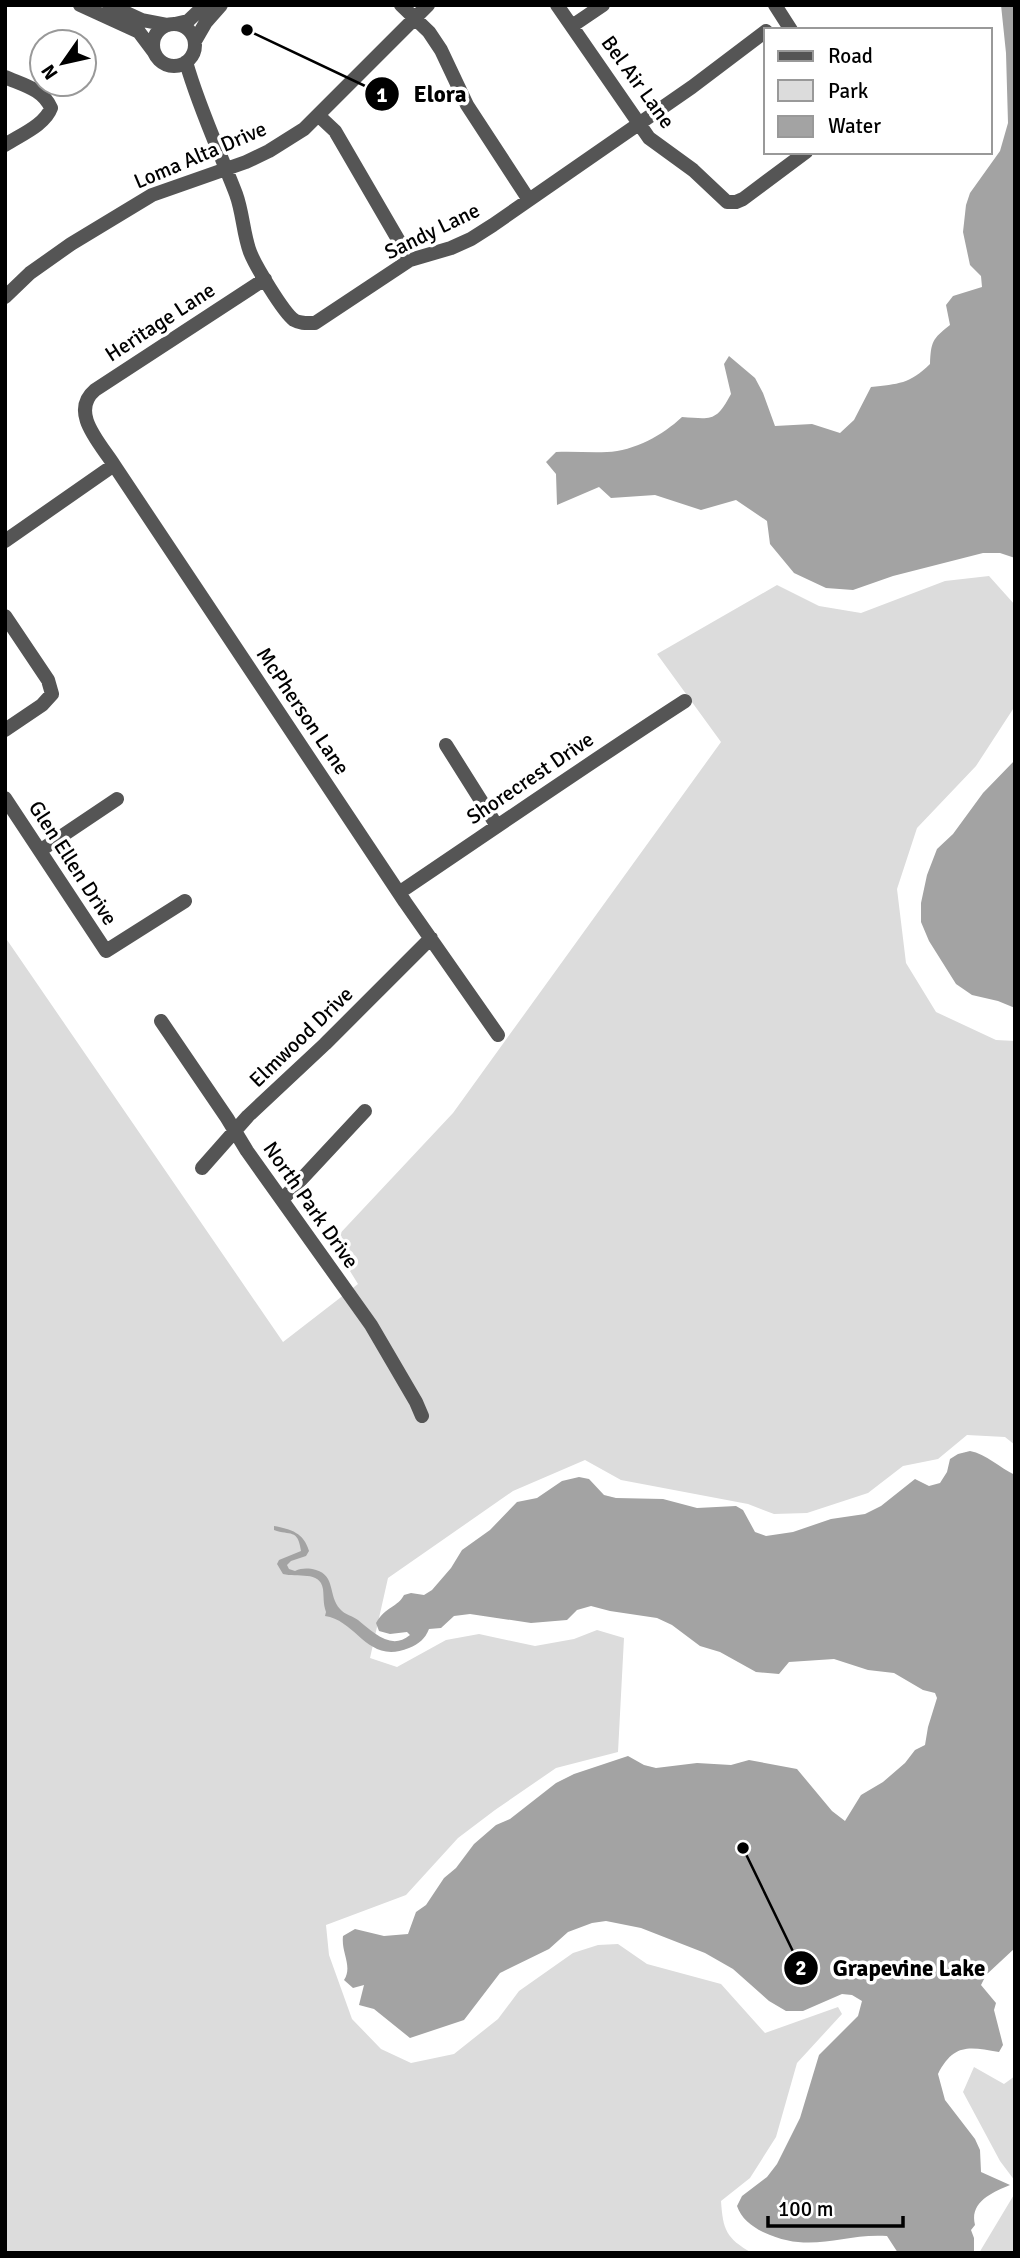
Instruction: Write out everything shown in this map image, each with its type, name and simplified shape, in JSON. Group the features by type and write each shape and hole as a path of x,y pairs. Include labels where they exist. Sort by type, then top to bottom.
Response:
{"street":[{"path":"80,5 139,32 160,62 175,66 186,62 193,55 195,41 206,22 221,5"},
{"path":"109,5 142,20 182,26 190,31 195,41"},
{"path":"154,52 154,37 158,31 196,16 205,5"},
{"path":"401,5 429,32 441,50 467,105 529,200"},
{"name":"Loma Alta Drive","path":"5,298 30,273 71,244 152,195 269,151 304,128 428,5"},
{"name":"Bel Air Lane","path":"557,5 649,138 692,170 727,202 743,199 803,154"},
{"path":"572,26 603,5"},
{"path":"775,5 788,24"},
{"name":"Sandy Lane","path":"186,62 204,116 239,201 249,249 265,279 293,319 303,324 315,323 410,260 471,239 692,87 764,33"},
{"name":"Sandy Lane","path":"167,65 204,116"},
{"path":"5,77 39,92 48,100 51,108 41,121 5,145"},
{"path":"319,116 335,131 410,260"},
{"name":"Heritage Lane","path":"84,405 95,390 265,279"},
{"name":"McPherson Lane","path":"84,405 85,420 114,465 498,1035"},
{"path":"7,536 114,465"},
{"path":"5,616 48,681 52,694 42,705 5,730"},
{"name":"Shorecrest Drive","path":"400,892 685,701"},
{"path":"446,745 497,826"},
{"name":"Glen Ellen Drive","path":"5,798 106,951 185,901"},
{"path":"41,850 117,799"},
{"name":"Elmwood Drive","path":"202,1168 235,1131 431,938"},
{"name":"North Park Drive","path":"161,1021 282,1200 371,1325 422,1416"},
{"path":"282,1200 365,1111"}],"green space":[{"path":"989,576 1015,605 1015,706 976,766 917,828 897,889 906,963 936,1012 996,1040 1015,1041 1015,1445 1005,1437 967,1435 938,1459 903,1466 868,1493 807,1513 774,1514 748,1504 621,1480 585,1460 513,1491 388,1578 370,1658 397,1667 446,1640 479,1634 535,1646 574,1639 597,1630 624,1638 618,1752 556,1768 458,1838 406,1895 326,1925 329,1955 352,2019 381,2049 411,2063 454,2054 498,2019 519,1991 573,1953 598,1945 618,1944 647,1964 721,1984 765,2033 838,2007 842,2014 797,2063 776,2137 750,2178 721,2201 723,2219 731,2238 752,2253 5,2253 5,937 283,1342 358,1284 332,1242 453,1113 721,742 657,654 777,585 819,606 861,613 945,581"},
{"path":"974,2067 1004,2084 1015,2076 1015,2181 1000,2161 963,2092"},
{"path":"1015,2193 1015,2253 979,2253"}],"water":[{"path":"1001,5 1015,5 1015,558 1000,553 983,553 893,576 853,590 826,588 794,573 770,544 767,521 736,500 701,510 655,495 611,498 599,487 557,505 556,474 546,462 556,452 607,452 627,449 657,436 682,417 712,417 721,410 731,394 724,364 729,356 755,378 775,426 812,424 840,433 854,420 871,387 903,382 916,376 930,364 934,342 950,325 946,305 953,296 982,287 981,276 970,265 963,232 970,193 1000,151 1008,123 1006,53"},
{"path":"1015,760 1015,1008 972,995 956,984 929,941 921,922 921,903 927,875 937,849 953,834 983,793"},
{"path":"970,1451 982,1455 1015,1475 1015,1948 986,1975 981,1985 996,2003 994,2010 1003,2045 999,2052 971,2049 956,2052 938,2074 945,2100 975,2139 980,2150 981,2172 1010,2185 979,2204 974,2217 975,2225 971,2230 974,2251 898,2253 887,2236 811,2243 780,2239 759,2230 747,2221 737,2206 742,2196 767,2177 777,2164 800,2118 819,2055 858,2016 862,2001 852,1995 842,1994 803,2011 786,2011 769,2001 733,1969 705,1953 641,1928 606,1921 568,1932 549,1949 500,1973 464,2020 410,2038 374,2009 359,2005 364,1985 353,1988 344,1980 347,1964 343,1936 355,1929 384,1936 408,1934 416,1912 426,1905 444,1878 456,1868 474,1844 496,1825 510,1819 556,1783 574,1774 628,1756 656,1768 697,1763 731,1765 749,1760 797,1769 832,1811 845,1821 861,1795 883,1782 905,1763 915,1750 925,1745 937,1698 935,1693 923,1690 894,1673 868,1670 834,1659 789,1662 779,1674 756,1672 720,1652 700,1646 672,1625 657,1618 591,1606 577,1610 567,1620 531,1623 470,1614 454,1616 441,1628 429,1629 424,1638 413,1646 395,1652 383,1651 373,1647 346,1626 325,1616 323,1589 317,1579 283,1574 277,1564 279,1560 301,1551 300,1544 295,1536 274,1530 274,1526 296,1533 307,1545 309,1551 306,1556 291,1561 287,1565 289,1569 310,1569 322,1573 342,1611 382,1638 396,1641 410,1635 407,1632 390,1634 379,1631 376,1623 383,1614 404,1595 424,1595 432,1590 462,1550 490,1530 517,1502 537,1498 562,1481 579,1477 589,1479 604,1495 616,1498 663,1499 697,1508 736,1506 743,1510 755,1532 766,1536 793,1532 831,1519 865,1514 881,1506 915,1479 929,1486 940,1483 947,1472 950,1459"}],"place":[{"name":"Elora","path":"247,30"},
{"name":"Grapevine Lake","path":"743,1848"}]}
